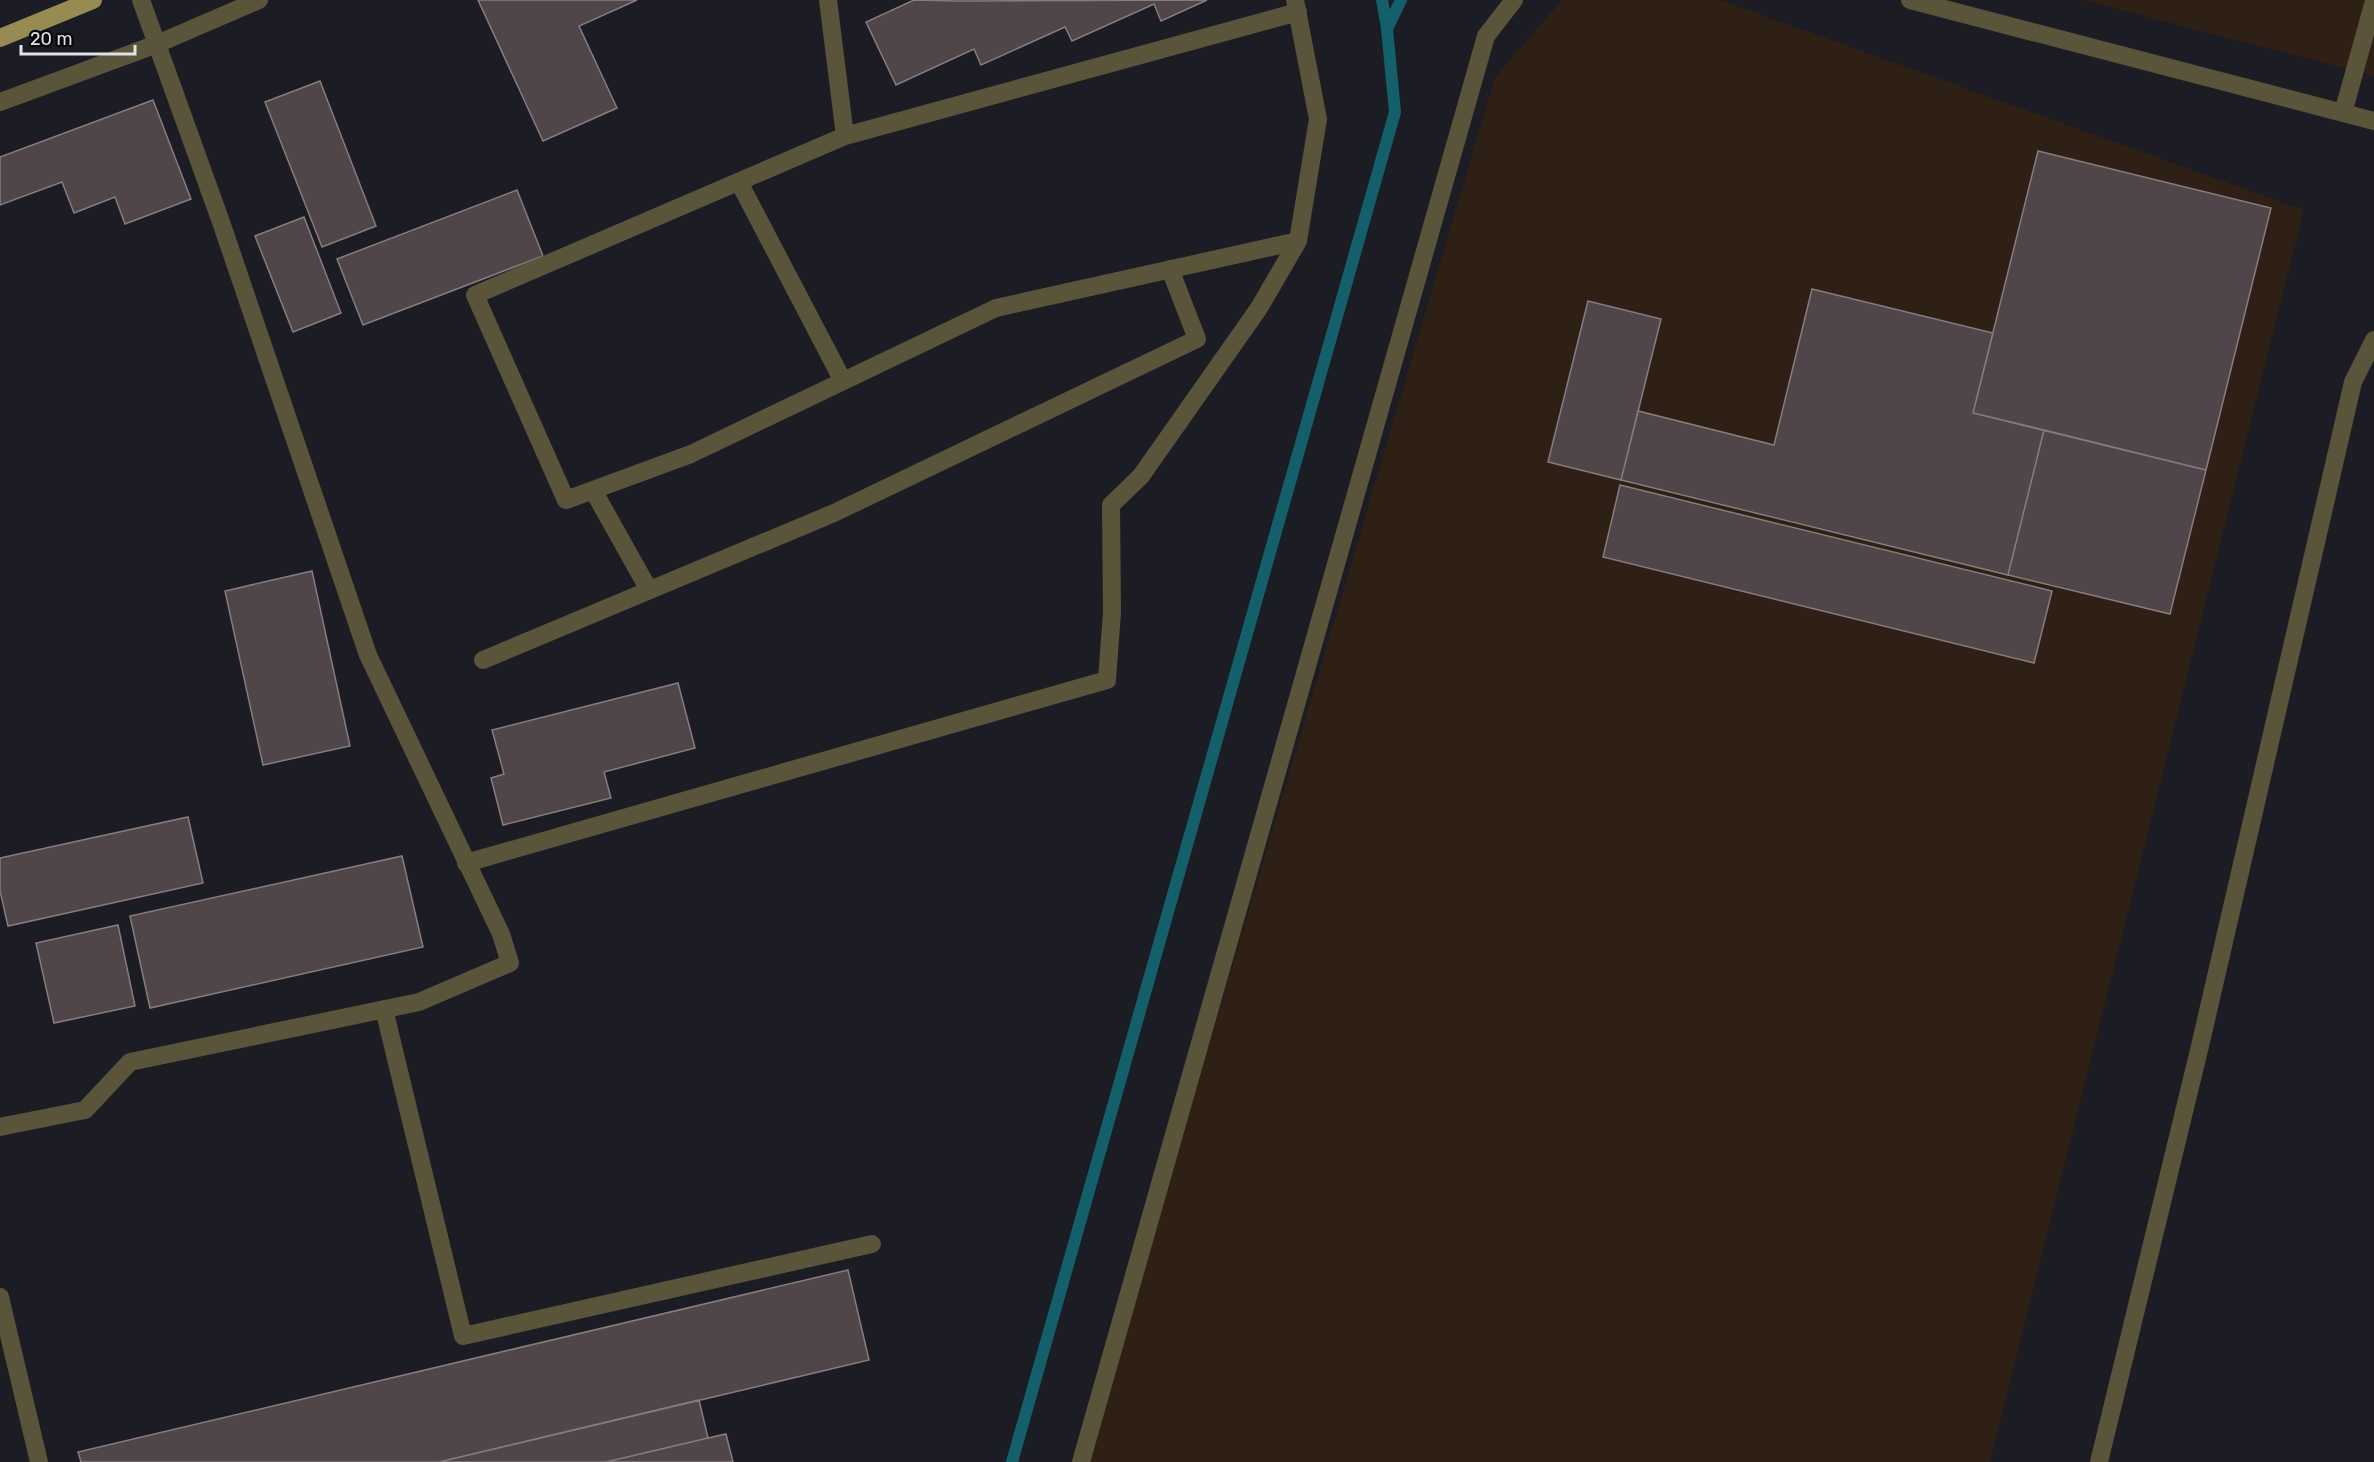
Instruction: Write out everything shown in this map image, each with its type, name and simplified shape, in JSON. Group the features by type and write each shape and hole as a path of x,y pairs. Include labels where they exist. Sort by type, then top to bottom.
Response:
{"main road":[{"path":"0,38 93,0"}],"street":[{"path":"0,1127 85,1110 130,1062 419,1002 510,963 501,934 368,655 220,222 141,0"},
{"path":"0,102 157,44 259,0"},
{"path":"828,0 844,136"},
{"path":"1081,1462 1486,36 1514,0"},
{"path":"1910,0 2374,121"},
{"path":"2343,113 2374,1"},
{"path":"466,863 1107,680 1112,612 1111,505 1141,476 1154,458 1259,308 1298,241 1318,119 1297,6 844,136 475,295 566,500 691,454 996,308 1298,241"},
{"path":"739,182 843,381"},
{"path":"483,660 834,513 1197,339 1170,269"},
{"path":"2098,1462 2200,1046 2353,382 2374,340"},
{"path":"593,490 649,590"},
{"path":"384,1009 463,1336 872,1244"},
{"path":"0,1297 39,1462"}],"shaded area":[{"path":"1562,0 1720,0 2304,210 1990,1462 1086,1462 1495,77"},
{"path":"2082,0 2374,0 2374,76"}],"building":[{"path":"478,0 637,0 579,26 617,108 543,141"},
{"path":"914,0 1207,0 1161,21 1154,4 1072,41 1065,27 981,65 974,49 896,85 866,22"},
{"path":"320,81 376,226 322,247 265,102"},
{"path":"153,100 191,199 125,224 115,197 74,213 62,182 0,205 0,157"},
{"path":"2038,151 2271,208 2206,470 1973,413"},
{"path":"517,190 543,256 363,325 337,259"},
{"path":"304,217 341,313 293,332 255,236"},
{"path":"1812,289 1993,333 1973,413 2044,430 2008,575 1621,480 1638,411 1774,445"},
{"path":"1588,301 1661,319 1621,480 1548,462"},
{"path":"2044,430 2206,470 2170,614 2008,575"},
{"path":"1620,485 2052,591 2034,663 1603,557"},
{"path":"312,571 350,746 263,765 225,591"},
{"path":"678,683 695,748 604,772 611,798 503,825 491,778 504,774 492,730"},
{"path":"188,817 203,883 8,926 0,891 0,858"},
{"path":"402,856 423,947 150,1008 130,916"},
{"path":"118,925 135,1006 54,1023 36,943"},
{"path":"848,1270 869,1360 439,1462 81,1462 78,1452"},
{"path":"699,1400 708,1438 606,1462 439,1462"},
{"path":"726,1434 733,1462 606,1462 708,1438"}],"waterway":[{"path":"1382,0 1387,28"},
{"path":"1012,1462 1395,112 1387,29 1401,0"}]}
